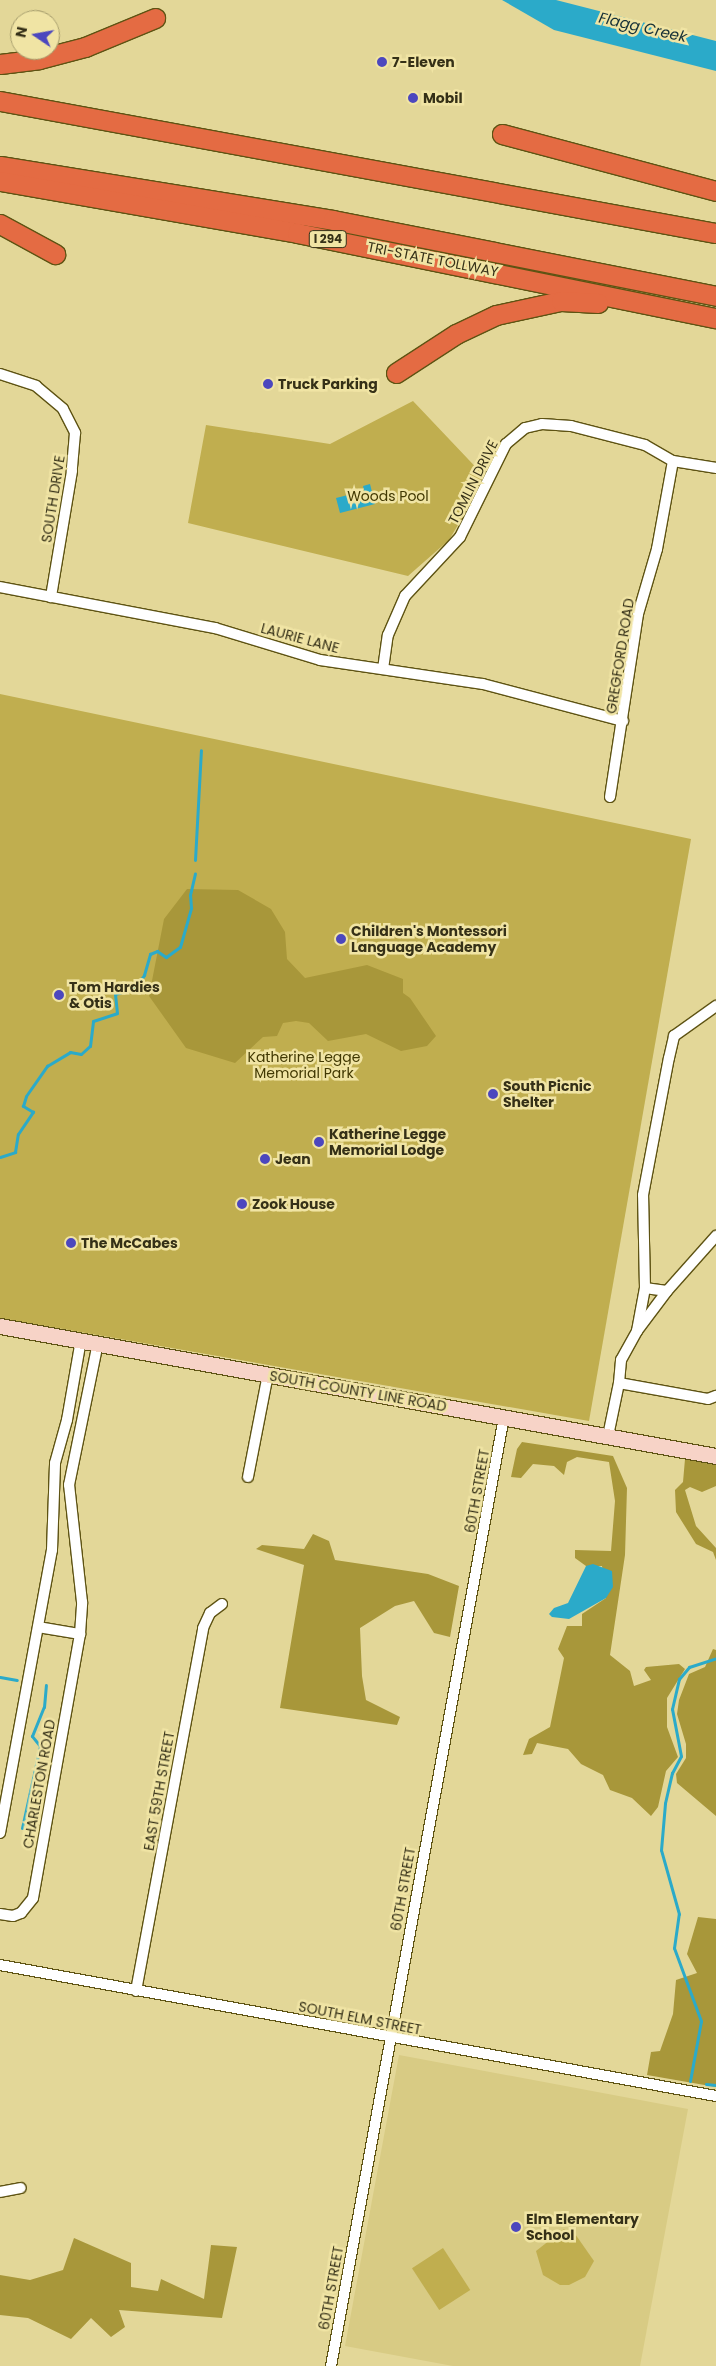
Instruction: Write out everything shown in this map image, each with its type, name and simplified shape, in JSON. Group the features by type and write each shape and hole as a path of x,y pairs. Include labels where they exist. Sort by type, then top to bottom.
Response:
{"highway":[{"path":"0,64 85,48 155,18"},
{"path":"0,101 716,233"},
{"path":"502,134 716,191"},
{"name":"TRI-STATE TOLLWAY","path":"0,166 333,220 716,296"},
{"name":"TRI-STATE TOLLWAY","path":"0,181 297,232 716,318"},
{"path":"0,224 54,254"},
{"path":"396,373 456,334 496,316 561,301 655,307"}],"main road":[{"name":"SOUTH COUNTY LINE ROAD","path":"0,1326 716,1456"}],"street":[{"name":"SOUTH DRIVE","path":"0,374 36,386 63,409 75,432 75,450 51,597"},
{"name":"TOMLIN DRIVE","path":"383,669 388,635 406,596 460,537 506,444 526,428 542,424 571,426 606,433 645,445 673,461 716,468"},
{"name":"GREGFORD ROAD","path":"610,797 638,614 657,549 673,461"},
{"name":"LAURIE LANE","path":"0,587 214,628 320,660 483,684 623,721"},
{"path":"637,1331 645,1288 643,1195 656,1118 674,1036 692,1021 708,1014 716,1006"},
{"path":"608,1436 619,1383 621,1360 637,1331 667,1290 716,1236"},
{"path":"645,1288 667,1290"},
{"name":"CHARLESTON ROAD","path":"0,1833 52,1550 55,1463 67,1420 81,1340"},
{"name":"CHARLESTON ROAD","path":"0,1914 13,1916 21,1913 32,1898 80,1634 82,1602 69,1485 98,1343"},
{"path":"248,1477 268,1374"},
{"path":"619,1383 708,1399 716,1396"},
{"name":"60TH STREET","path":"331,2366 504,1418"},
{"name":"EAST 59TH STREET","path":"136,1991 203,1628 210,1613 222,1604"},
{"path":"38,1627 80,1634"},
{"name":"SOUTH ELM STREET","path":"0,1965 716,2096"},
{"path":"0,2192 21,2188"}],"shaded area":[{"path":"187,889 238,890 271,909 285,932 287,959 305,978 367,965 403,979 403,993 410,998 436,1036 427,1046 401,1051 366,1034 328,1041 309,1023 296,1021 283,1023 277,1036 263,1037 235,1063 186,1048 149,996 164,919"},
{"path":"522,1442 613,1456 627,1488 625,1555 610,1655 630,1671 634,1686 651,1680 644,1670 646,1667 679,1664 685,1669 667,1698 667,1727 678,1757 666,1771 658,1807 651,1816 632,1798 610,1790 603,1775 581,1764 568,1749 537,1743 532,1754 523,1755 529,1739 550,1727 564,1658 558,1649 567,1626 582,1626 582,1614 606,1598 602,1566 586,1566 575,1558 575,1550 611,1551 615,1501 609,1462 577,1457 567,1462 564,1475 554,1466 533,1464 521,1478 511,1477 517,1449"},
{"path":"685,1459 716,1465 716,1486 702,1492 690,1487 685,1490 696,1526 716,1548 716,1560 713,1552 696,1544 676,1512 675,1490 683,1482"},
{"path":"313,1534 329,1541 335,1560 428,1574 459,1586 450,1637 434,1633 414,1601 395,1606 360,1628 362,1676 366,1700 400,1717 397,1725 280,1708 304,1565 256,1549 262,1545 304,1549"},
{"path":"713,1649 716,1650 716,1816 677,1783 676,1774 686,1758 686,1744 677,1714 679,1700 689,1674 705,1667"},
{"path":"698,1917 716,1919 716,2087 647,2075 651,2052 660,2051 673,2014 676,1980 697,1973 687,1954"},
{"name":"Elm Elementary School","path":"399,2055 688,2109 640,2366 453,2366 345,2346"},
{"path":"74,2238 131,2263 131,2287 158,2291 161,2279 204,2299 211,2245 237,2247 222,2318 119,2310 125,2327 111,2337 91,2318 71,2339 28,2318 0,2315 0,2275 30,2280 63,2270"}],"green space":[{"name":"Woods Pool","path":"413,401 486,478 449,540 408,576 188,523 206,425 330,444"},
{"name":"Katherine Legge Memorial Park","path":"0,694 691,839 589,1421 0,1318"},
{"path":"564,2229 573,2231 594,2261 585,2277 569,2285 560,2285 543,2275 536,2251"},
{"path":"443,2248 470,2290 439,2310 412,2268"}],"water":[{"name":"Flagg Creek","path":"502,0 556,0 716,41 716,71 554,30"},
{"path":"370,484 375,504 340,513 336,498 364,491 363,486"},
{"path":"593,1564 612,1571 613,1587 606,1598 569,1619 552,1617 549,1614 554,1608 568,1603 586,1566"}],"waterway":[{"path":"195,860 201,750"},
{"path":"0,1157 15,1152 18,1134 33,1112 23,1106 26,1096 47,1066 70,1052 81,1054 90,1046 93,1021 117,1013 115,994 135,988 144,975 150,954 157,951 166,957 180,947 191,908 190,895 195,874"},
{"path":"690,2081 701,2021 674,1948 679,1914 661,1850 665,1803 672,1773 681,1756 672,1709 679,1679 689,1667 716,1658"},
{"path":"0,1677 17,1680"},
{"path":"22,1828 40,1746 32,1736 44,1707 46,1685"},
{"path":"706,2084 716,2085"}],"place":[{"name":"7-Eleven","path":"382,62"},
{"name":"Mobil","path":"413,98"},
{"name":"Truck Parking","path":"268,384"},
{"name":"Children's Montessori Language Academy","path":"341,939"},
{"name":"Tom Hardies & Otis","path":"59,995"},
{"name":"South Picnic Shelter","path":"493,1094"},
{"name":"Katherine Legge Memorial Lodge","path":"319,1142"},
{"name":"Jean","path":"265,1159"},
{"name":"Zook House","path":"242,1204"},
{"name":"The McCabes","path":"71,1243"},
{"name":"Elm Elementary School","path":"516,2227"}]}
